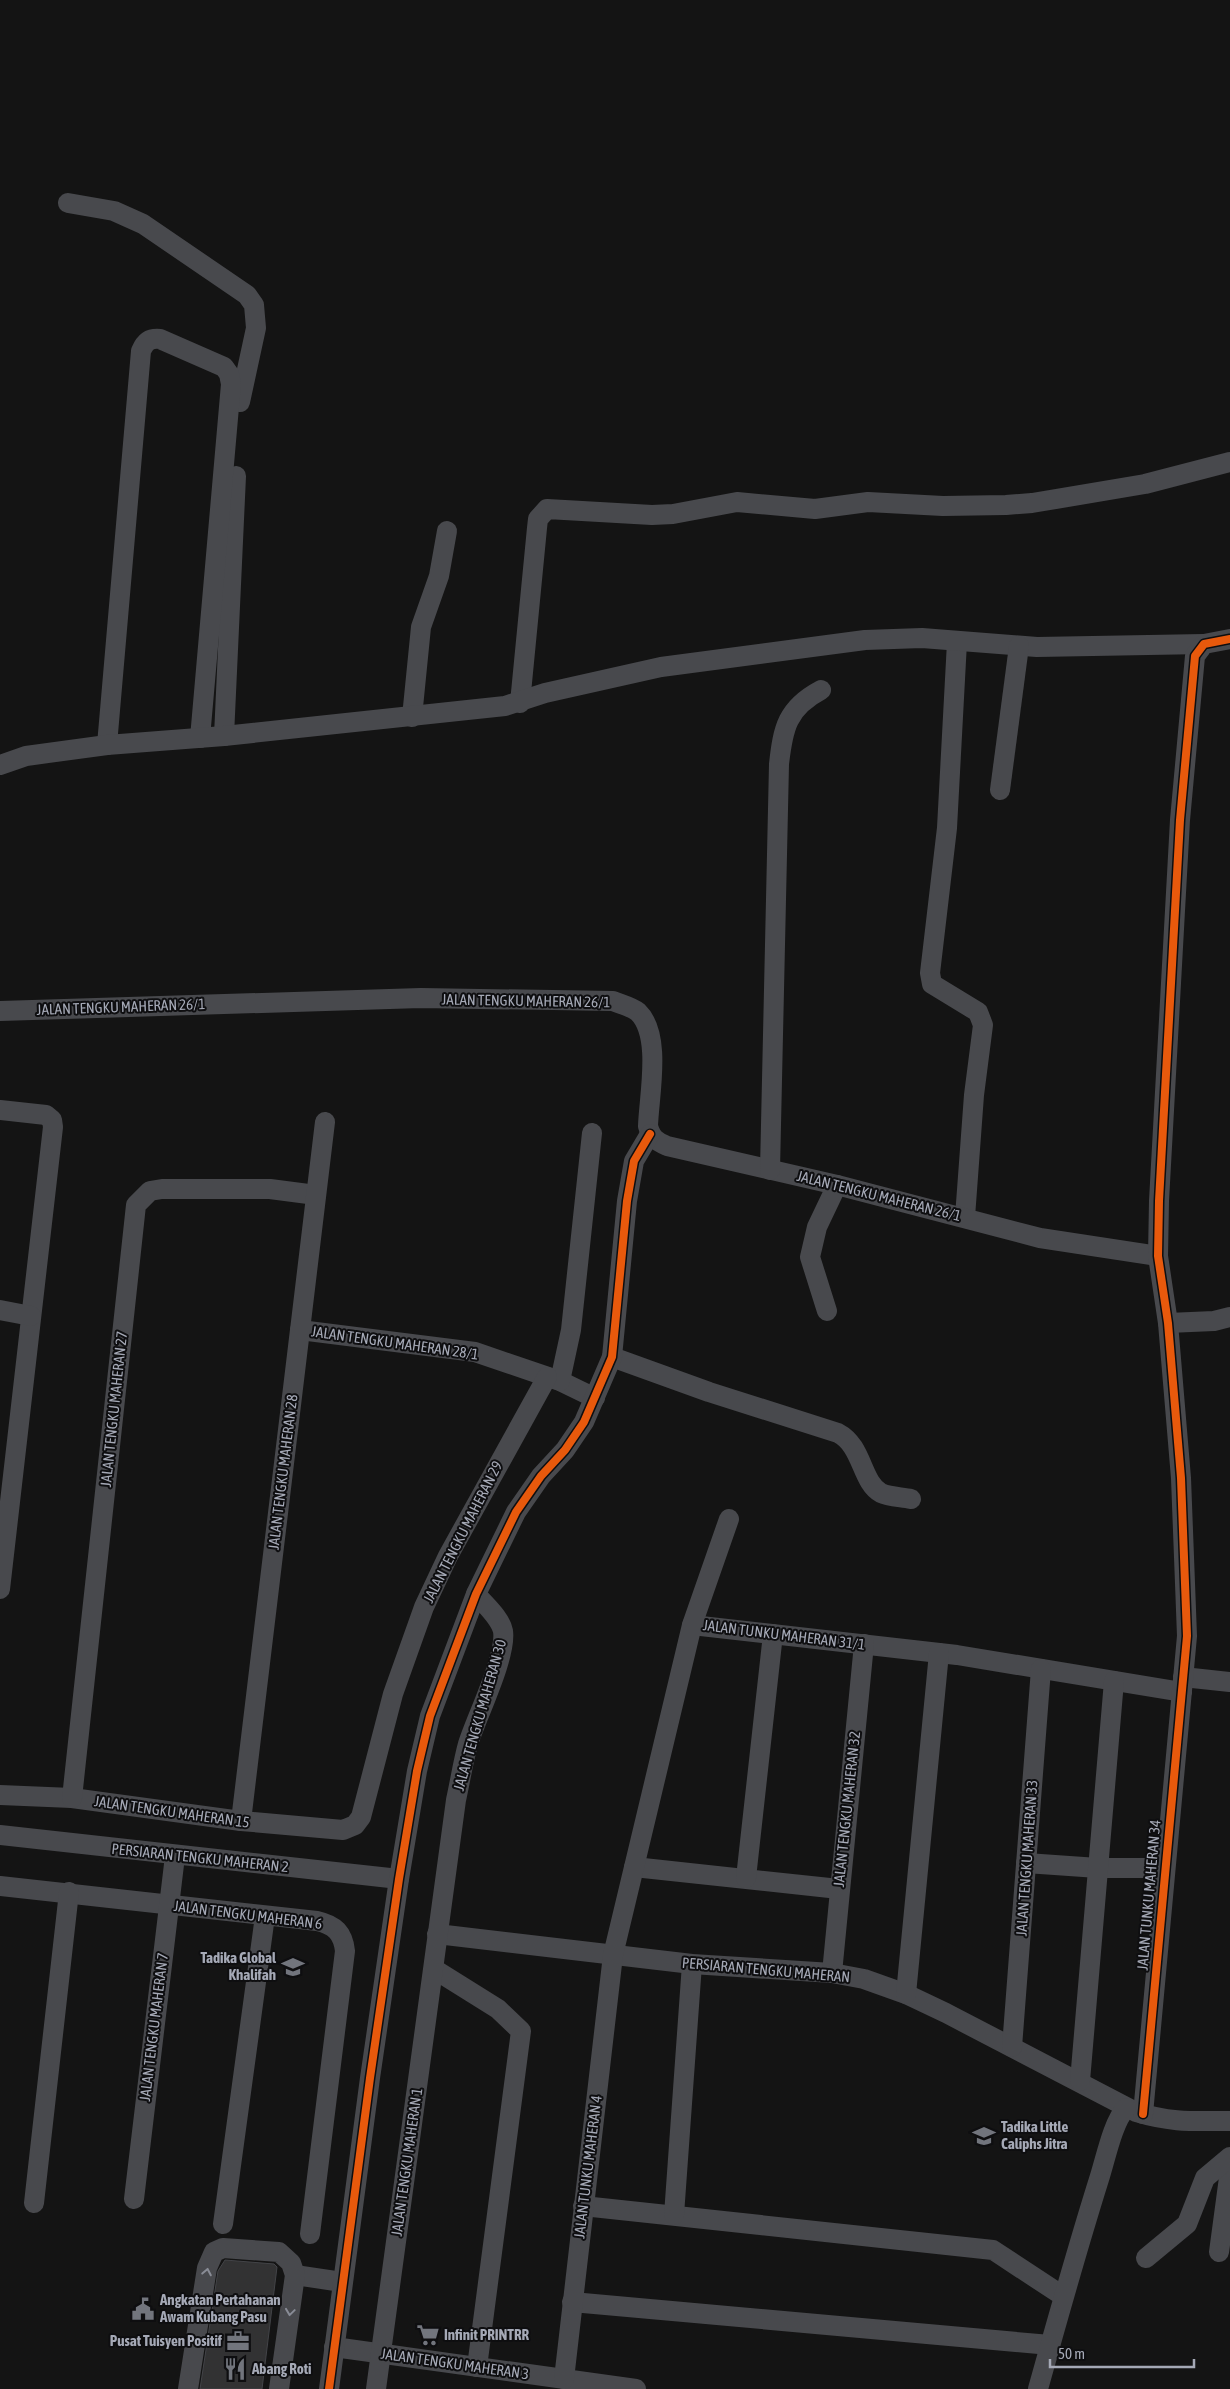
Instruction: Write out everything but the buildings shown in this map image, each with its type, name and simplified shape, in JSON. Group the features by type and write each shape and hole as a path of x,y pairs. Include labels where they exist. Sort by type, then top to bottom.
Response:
{"street":[{"path":"68,203 114,211 143,224 247,295 254,305 256,328 245,371 238,411 224,736"},
{"path":"108,745 140,351 145,342 151,338 160,339 219,364 229,374 230,384 200,738"},
{"path":"520,703 538,519 547,509 652,515 674,514 737,502 815,509 868,502 943,506 1006,505 1032,503 1145,484 1230,462"},
{"path":"412,717 421,627 439,576 447,532"},
{"path":"0,765 26,756 108,745 224,736 412,717 520,703 552,692 661,667 865,640 922,638 1019,646 1204,644 1230,639"},
{"path":"957,642 947,828 930,973 932,984 978,1012 983,1025 974,1095 965,1217"},
{"name":"JALAN TUNKU MAHERAN 34","path":"1134,2111 1165,1868 1187,1636 1181,1478 1168,1323 1158,1256 1161,1146 1171,1006 1180,820 1194,656 1204,644"},
{"path":"1000,790 1019,646"},
{"path":"770,1170 780,754 782,736 788,719 804,701 821,690"},
{"name":"JALAN TENGKU MAHERAN 26/1","path":"0,1010 422,998 613,1001 637,1011 649,1030 652,1042 648,1126 650,1134 655,1140 667,1146 837,1185 1040,1238 1158,1256"},
{"path":"0,1110 46,1115 52,1120 53,1127 0,1589"},
{"name":"JALAN TENGKU MAHERAN 28","path":"241,1822 325,1122"},
{"name":"JALAN TENGKU MAHERAN 29","path":"343,1830 355,1825 361,1817 368,1800 394,1694 424,1607 456,1540 554,1379 572,1330 592,1133"},
{"path":"329,2389 342,2282 399,1879 417,1771 430,1716 476,1594 516,1512 541,1476 566,1450 584,1422 612,1356 627,1201 634,1161 650,1134"},
{"path":"827,1311 810,1257 817,1227 837,1185"},
{"name":"JALAN TENGKU MAHERAN 27","path":"72,1798 136,1205 150,1191 162,1189 270,1189 316,1196"},
{"path":"0,1310 31,1316"},
{"path":"1168,1323 1214,1322 1230,1317"},
{"name":"JALAN TENGKU MAHERAN 28/1","path":"300,1330 475,1352 554,1379 595,1398"},
{"path":"612,1356 709,1392 838,1433 848,1438 855,1448 874,1489 883,1494 912,1499"},
{"path":"692,1625 729,1519"},
{"name":"JALAN TENGKU MAHERAN 30","path":"437,1934 456,1800 466,1754 502,1643 502,1629 497,1619 476,1594"},
{"name":"JALAN TUNKU MAHERAN 31/1","path":"613,1955 692,1625 939,1653 1114,1681 1183,1684 1230,1682"},
{"path":"746,1878 773,1634"},
{"name":"JALAN TENGKU MAHERAN 32","path":"832,1973 864,1644"},
{"path":"906,1994 939,1653"},
{"name":"JALAN TENGKU MAHERAN 33","path":"1012,2047 1041,1669"},
{"path":"1080,2081 1114,1681"},
{"name":"JALAN TENGKU MAHERAN 15","path":"0,1795 72,1798 241,1822 343,1830"},
{"name":"PERSIARAN TENGKU MAHERAN 2","path":"0,1835 175,1856 399,1879"},
{"name":"JALAN TENGKU MAHERAN 7","path":"134,2199 175,1856"},
{"path":"1026,1863 1098,1868 1165,1868"},
{"path":"634,1867 839,1888"},
{"name":"JALAN TENGKU MAHERAN 6","path":"0,1886 69,1892 169,1906 329,1924 338,1930 343,1940 345,1951 310,2234"},
{"path":"34,2203 69,1892"},
{"path":"223,2224 265,1916"},
{"name":"PERSIARAN TENGKU MAHERAN","path":"437,1934 692,1964 832,1973 877,1983 906,1994 1080,2081 1134,2111 1162,2120 1192,2123 1230,2121"},
{"name":"JALAN TENGKU MAHERAN 1","path":"376,2389 434,1968 437,1934"},
{"name":"JALAN TUNKU MAHERAN 4","path":"564,2379 613,1955"},
{"path":"674,2214 692,1964"},
{"path":"434,1968 498,2009 521,2031 477,2367"},
{"path":"1038,2389 1063,2296 1117,2123 1134,2111"},
{"path":"1146,2258 1187,2224 1205,2178 1230,2157"},
{"path":"1219,2252 1230,2170"},
{"path":"583,2206 674,2214 992,2250 1063,2296"},
{"path":"188,2389 207,2268 214,2252 223,2248 279,2252 291,2263 295,2275 280,2389"},
{"path":"295,2275 342,2282"},
{"path":"572,2302 1050,2345"},
{"name":"JALAN TENGKU MAHERAN 3","path":"334,2347 636,2389"}],"cycle path":[{"path":"1143,2114 1187,1636 1181,1478 1168,1323 1158,1256 1159,1201 1180,820 1195,656 1204,644 1230,639"},
{"path":"329,2389 370,2078 399,1879 417,1771 430,1716 476,1594 516,1512 541,1476 565,1450 584,1422 612,1357 627,1201 634,1161 650,1134"}],"place":[{"name":"Tadika Global Khalifah","path":"293,1967"},
{"name":"Tadika Little Caliphs Jitra","path":"984,2136"},
{"name":"Angkatan Pertahanan Awam Kubang Pasu","path":"143,2309"},
{"name":"Infinit PRINTRR","path":"428,2335"},
{"name":"Pusat Tuisyen Positif","path":"238,2341"},
{"name":"Abang Roti","path":"235,2369"}]}
